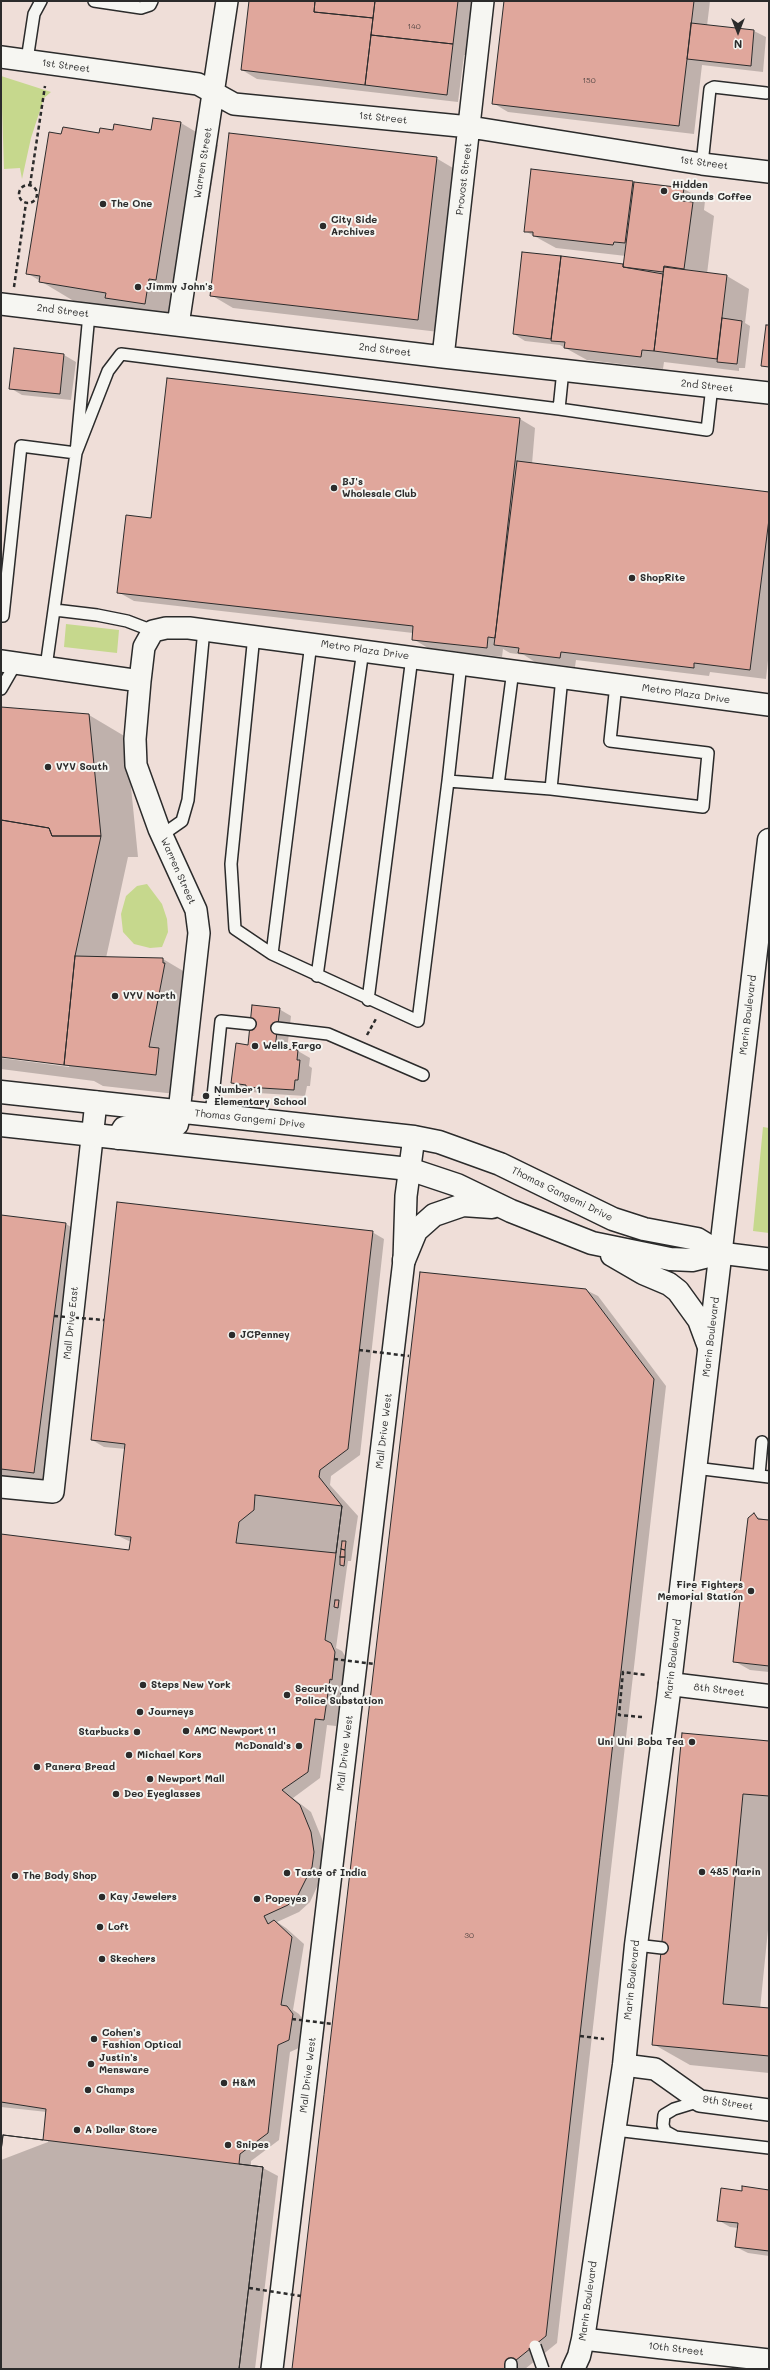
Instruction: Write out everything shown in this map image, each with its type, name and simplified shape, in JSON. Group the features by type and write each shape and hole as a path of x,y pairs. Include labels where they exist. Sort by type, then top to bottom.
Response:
{"street":[{"name":"Warren Street","path":"178,324 227,1"},
{"name":"Provost Street","path":"443,357 483,1"},
{"name":"1st Street","path":"1,57 198,84 234,104 470,127 702,164 769,172"},
{"name":"2nd Street","path":"7,296 89,314 443,357 769,392"},
{"name":"Metro Plaza Drive","path":"153,631 166,628 204,629 254,635 769,705"},
{"path":"8,662 140,681 144,647 153,631"},
{"name":"Warren Street","path":"140,681 135,739 136,765 162,835 196,910 199,933 179,1112"},
{"name":"Marin Boulevard","path":"580,2358 624,2065 636,1945 670,1684 720,1253 762,957 769,840"},
{"name":"Thomas Gangemi Drive","path":"1,1092 414,1137 439,1142 478,1155 612,1219 644,1229 698,1239 720,1253"},
{"name":"Mall Drive East","path":"1,1487 53,1492 96,1102"},
{"path":"118,1138 124,1128 142,1124 169,1127 177,1124 179,1112"},
{"path":"1,1124 409,1169 457,1185 511,1211 592,1243 643,1272 669,1284 678,1291 699,1320 709,1347"},
{"name":"Mall Drive West","path":"272,2369 404,1260 409,1169 414,1137"},
{"path":"404,1260 421,1226 444,1210 463,1205 511,1211"},
{"path":"592,1243 670,1259 692,1260 720,1253 769,1258"},
{"name":"8th Street","path":"670,1684 769,1696"},
{"name":"9th Street","path":"624,2065 655,2069 700,2101 769,2110"},
{"name":"10th Street","path":"580,2358 769,2360"}],"lane":[{"path":"27,60 34,14 41,1"},
{"path":"94,1 141,8 150,5 152,1"},
{"path":"702,164 710,89 714,87 766,93"},
{"path":"46,667 56,610 76,453 89,314"},
{"path":"76,453 108,371 121,354 559,409 707,430 712,386"},
{"path":"559,409 563,370"},
{"path":"3,616 21,446 76,453"},
{"path":"56,610 98,615 127,621 153,631"},
{"path":"162,835 182,821 188,800 204,629"},
{"path":"254,635 231,864 235,929 272,954 368,1000 418,1021 461,664"},
{"path":"272,954 311,643"},
{"path":"317,976 363,650"},
{"path":"368,1000 412,657"},
{"path":"1,689 8,662"},
{"path":"498,785 513,670"},
{"path":"551,789 562,677"},
{"path":"448,781 551,789 703,806 708,753 610,741 616,684"},
{"path":"211,1115 221,1021 250,1024"},
{"path":"278,1028 328,1034 423,1076"},
{"path":"695,1468 764,1476 762,1442"},
{"path":"636,1945 662,1948"},
{"path":"674,2137 665,2131 663,2126 664,2115 674,2109 700,2101"},
{"path":"615,2130 769,2148"},
{"path":"537,2369 537,2344 542,2369"}],"path":[{"path":"30,185 45,86"},
{"path":"25,185 30,185 35,189 36,198 32,202 26,203 21,200 19,192 25,185"},
{"path":"7,296 26,203"},
{"path":"361,1049 382,1005"},
{"path":"54,1316 104,1320"},
{"path":"359,1350 409,1356"},
{"path":"334,1660 374,1664"},
{"path":"642,1717 619,1715 620,1696 623,1672 646,1675"},
{"path":"292,2019 332,2024"},
{"path":"580,2036 604,2039"},
{"path":"249,2288 301,2296"}],"green space":[{"path":"1,76 51,92 44,98 31,138 22,179 20,168 4,169"},
{"path":"66,624 119,630 117,653 64,647"},
{"path":"147,884 162,904 167,919 168,932 162,947 150,948 134,944 123,932 121,914 126,896 137,886"},
{"path":"763,1127 769,1128 769,1233 753,1231"}],"building":[{"path":"249,1 315,1 314,12 373,18 365,85 241,70"},
{"path":"315,1 375,1 373,18 314,12"},
{"path":"375,1 458,1 453,44 371,35"},
{"path":"504,1 694,1 679,126 492,104"},
{"path":"691,23 754,30 751,66 687,59"},
{"path":"371,35 453,44 447,95 365,85"},
{"name":"The One","path":"153,118 181,122 156,280 149,279 145,304 105,298 106,293 39,282 40,276 26,274 49,132 61,134 63,127 99,133 100,128 113,130 114,124 151,130"},
{"name":"City Side Archives","path":"229,133 437,157 418,320 210,296"},
{"path":"531,169 633,181 625,243 614,242 613,245 533,236 533,232 524,232"},
{"path":"634,182 684,188 682,201 693,202 684,269 664,266 663,272 623,267"},
{"path":"522,252 561,256 551,339 513,334"},
{"path":"561,256 623,264 623,267 663,274 654,351 642,350 641,357 564,348 565,342 551,341"},
{"path":"664,267 727,275 717,359 654,351"},
{"path":"722,318 742,321 737,364 717,362"},
{"path":"766,325 769,325 769,367 761,366"},
{"path":"14,348 64,354 60,394 9,389"},
{"name":"BJ's Wholesale Club","path":"167,378 520,418 495,638 488,637 487,648 412,640 413,626 117,593 126,515 151,518"},
{"name":"ShopRite","path":"517,461 769,492 769,519 750,670 694,663 694,668 561,652 560,658 518,653 519,648 494,645"},
{"name":"VYV South","path":"1,707 89,714 101,836 52,836 49,828 1,820"},
{"path":"1,820 49,828 52,836 101,836 75,956 64,1065 1,1057"},
{"name":"VYV North","path":"75,956 163,958 163,963 165,963 149,1047 159,1048 156,1075 64,1065"},
{"name":"Wells Fargo","path":"252,1005 280,1008 275,1048 298,1050 297,1060 300,1060 298,1080 295,1080 294,1090 246,1087 246,1085 231,1083 236,1043 248,1045"},
{"name":"Newport Mall","path":"117,1202 373,1231 348,1449 320,1470 319,1477 342,1506 325,1640 331,1643 335,1652 332,1680 330,1679 324,1720 315,1719 308,1772 282,1790 300,1805 311,1832 314,1852 312,1867 298,1895 288,1905 264,1916 268,1924 274,1920 292,1937 281,2005 287,2006 293,2014 289,2040 278,2045 268,2133 240,2154 239,2164 263,2167 239,2369 1,2369 1,2151 3,2135 43,2140 46,2109 1,2102 1,1534 129,1550 131,1537 115,1535 125,1444 91,1440"},
{"path":"1,1215 66,1223 34,1473 1,1469"},
{"path":"420,1272 586,1289 654,1379 546,2336 505,2369 292,2369"},
{"path":"255,1495 342,1506 336,1553 236,1543 239,1522 254,1510"},
{"name":"Fire Fighters Memorial Station","path":"754,1513 758,1519 769,1520 769,1666 733,1662 740,1601 736,1599 734,1592 740,1585 748,1518"},
{"path":"342,1541 346,1541 345,1550 341,1549"},
{"path":"341,1549 345,1550 345,1557 340,1557"},
{"path":"340,1557 345,1557 344,1566 340,1565"},
{"path":"335,1600 339,1600 338,1608 334,1607"},
{"name":"485 Marin","path":"682,1733 769,1741 769,1796 743,1794 723,2004 769,2008 769,2056 652,2045"},
{"path":"3,2135 263,2167 239,2369 1,2369 1,2151"},
{"path":"742,2186 769,2190 769,2251 735,2247 738,2223 717,2221 721,2188 742,2191"}],"place":[{"name":"Hidden Grounds Coffee","path":"664,191"},
{"name":"The One","path":"103,204"},
{"name":"City Side Archives","path":"323,226"},
{"name":"Jimmy John's","path":"138,287"},
{"name":"BJ's Wholesale Club","path":"334,488"},
{"name":"ShopRite","path":"632,578"},
{"name":"VYV South","path":"48,767"},
{"name":"VYV North","path":"115,996"},
{"name":"Wells Fargo","path":"255,1046"},
{"name":"Number 1 Elementary School","path":"206,1096"},
{"name":"JCPenney","path":"232,1335"},
{"name":"Fire Fighters Memorial Station","path":"751,1591"},
{"name":"Steps New York","path":"143,1685"},
{"name":"Security and Police Substation","path":"287,1695"},
{"name":"Journeys","path":"140,1712"},
{"name":"AMC Newport 11","path":"186,1731"},
{"name":"Starbucks","path":"137,1732"},
{"name":"Uni Uni Boba Tea","path":"692,1742"},
{"name":"McDonald's","path":"299,1746"},
{"name":"Michael Kors","path":"129,1755"},
{"name":"Panera Bread","path":"37,1767"},
{"name":"Newport Mall","path":"150,1779"},
{"name":"Deo Eyeglasses","path":"116,1794"},
{"name":"485 Marin","path":"702,1872"},
{"name":"Taste of India","path":"287,1873"},
{"name":"The Body Shop","path":"15,1876"},
{"name":"Kay Jewelers","path":"102,1897"},
{"name":"Popeyes","path":"257,1899"},
{"name":"Loft","path":"100,1927"},
{"name":"Skechers","path":"102,1959"},
{"name":"Cohen's Fashion Optical","path":"94,2039"},
{"name":"Justin's Mensware","path":"91,2064"},
{"name":"H&M","path":"224,2083"},
{"name":"Champs","path":"88,2090"},
{"name":"A Dollar Store","path":"77,2130"},
{"name":"Snipes","path":"228,2145"}]}
